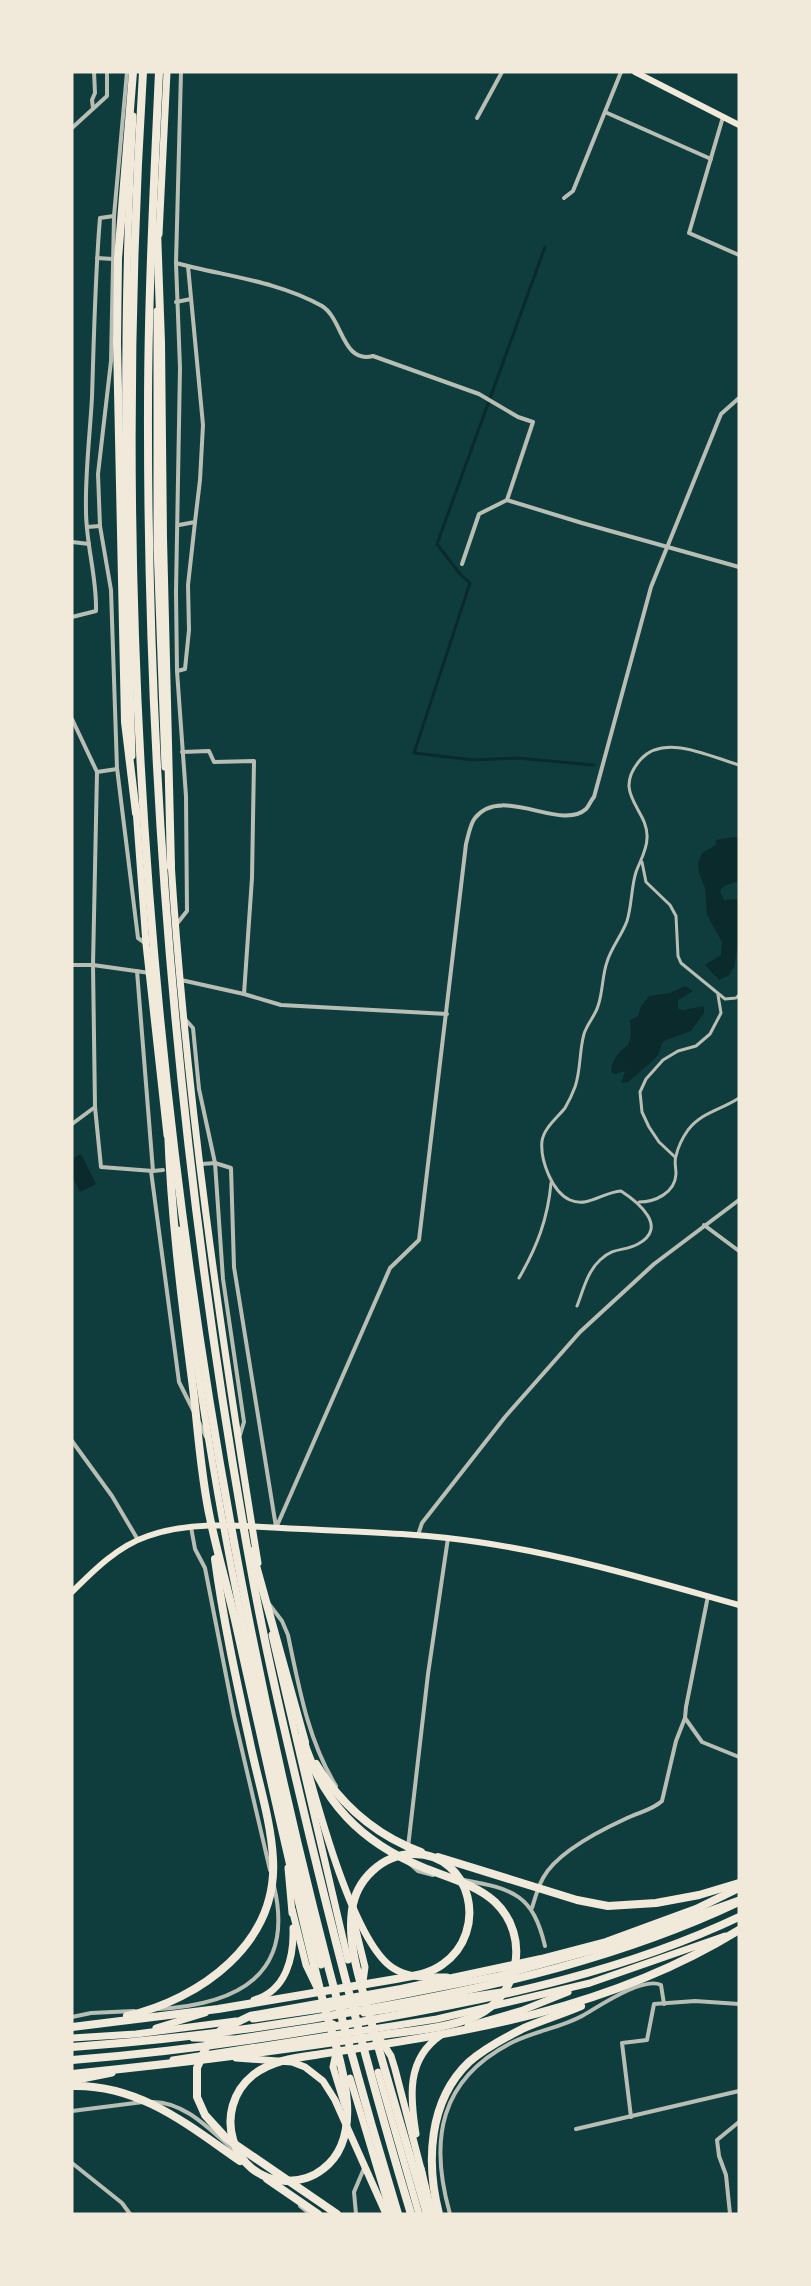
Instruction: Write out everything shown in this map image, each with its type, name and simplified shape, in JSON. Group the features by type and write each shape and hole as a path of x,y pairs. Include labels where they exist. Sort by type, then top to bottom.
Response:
{"highway":[{"path":"134,72 117,290 125,722 136,813"},
{"path":"134,72 124,393 128,620 136,813 148,973 175,1207 210,1446 224,1526 283,1808 321,1965"},
{"path":"143,72 132,355 134,567 142,795 167,1083 203,1355 239,1567 261,1678 328,1964 357,2076 398,2214"},
{"path":"159,72 150,289 148,433 150,588 159,811 174,1003 190,1155 237,1489 272,1675 361,2040 411,2214"},
{"path":"167,72 156,335 157,535 160,659 179,980 199,1167 238,1442 264,1599 348,1960"},
{"path":"154,172 161,342 164,620 171,867"},
{"path":"167,1083 173,1215 193,1385 198,1454 210,1519 277,1812 323,2001 335,2046 338,2057 344,2080 348,2108 346,2130 340,2150 328,2166 319,2172 299,2180 279,2180 260,2174 240,2157 232,2139 230,2118 232,2107 241,2087 265,2067 297,2058 327,2054 338,2052 441,2036 474,2030 618,1990"},
{"path":"72,2074 288,2049 447,2024 466,2019 495,2003 508,1988 516,1967 517,1950 513,1930 496,1903 479,1891 406,1860 365,1835 343,1815 325,1790 312,1765 303,1739 237,1489"},
{"path":"74,2027 151,2010 202,1985 243,1951 258,1926 268,1899 273,1875 272,1847 224,1623 210,1519"},
{"path":"276,1652 359,1939 365,1967 364,1981 355,2004 340,2024 328,2034 320,2033"},
{"path":"303,1739 321,1773 348,1807 381,1834 425,1854 576,1900 608,1906 666,1902 739,1886"},
{"path":"136,2034 260,1998 271,1993 279,1985 290,1964 293,1939 283,1808"},
{"path":"74,2027 218,2009 352,1986 363,1984 408,1977 433,1970 451,1957 463,1942 470,1922 470,1912 462,1881 455,1872 431,1857 413,1854 385,1862 370,1873 354,1899 350,1932 355,1958 361,1980 364,1992 375,2036 384,2070 427,2214"},
{"path":"335,1858 367,1937 374,1950 389,1965 400,1972 420,1977 498,1976"},
{"path":"337,2214 226,2138 205,2115 197,2097 197,2068 208,2043 221,2030 240,2019 256,2014 401,1989 542,1959 606,1942 696,1909 739,1886"},
{"path":"72,2038 136,2034 335,2007 498,1976 616,1944 739,1901"},
{"path":"72,2047 252,2028 443,1995 544,1971 647,1939 739,1901"},
{"path":"292,1909 311,1978 322,1997 335,2007 349,2011 376,2013 474,1995 590,1983"},
{"path":"72,2083 187,2057 320,2033 469,2002 572,1976 661,1949 739,1917"},
{"path":"439,2214 431,2165 432,2137 446,2098 462,2071 478,2055 505,2038 678,1964 739,1931"},
{"path":"422,2173 411,2089 417,2062 428,2046 449,2031 523,2010 590,1983 739,1931"},
{"path":"72,2060 320,2033 343,2034 437,2019 590,1983"},
{"path":"365,2166 334,2074 333,2059 348,2026 374,2000"},
{"path":"136,2034 219,2039 318,2024 340,2024 364,2030 377,2038 391,2056 432,2214"},
{"path":"187,2057 292,2062 318,2076 331,2092 386,2214"},
{"path":"378,2072 419,2214"},
{"path":"350,2078 392,2214"},
{"path":"72,2083 117,2090 156,2105 318,2214"}],"main road":[{"path":"635,72 739,125"},
{"path":"72,1592 116,1553 138,1540 163,1531 191,1526 224,1526 417,1535 496,1544 557,1556 739,1605"},
{"path":"678,1922 739,1886"}],"street":[{"path":"93,72 95,93 92,100 93,109"},
{"path":"72,128 107,96 107,72"},
{"path":"126,72 114,216 111,361 98,474 100,526 111,590 117,768 138,938 146,944"},
{"path":"175,926 187,911 186,796 177,671 176,592 179,525 180,368 176,263 181,72"},
{"path":"477,118 502,72"},
{"path":"564,198 573,191 621,72"},
{"path":"604,111 711,159"},
{"path":"723,117 689,233 739,255"},
{"path":"72,617 96,611 96,588 88,544 86,465 92,398 100,218 114,216"},
{"path":"97,258 113,259"},
{"path":"176,263 276,287 320,305 330,312 352,352 358,357 373,356 479,394 518,417 533,422 507,500"},
{"path":"177,671 186,669 189,630 188,585 201,480 203,425 188,266"},
{"path":"176,302 191,299"},
{"path":"276,1528 390,1268 419,1240 465,844 474,818 492,806 505,805 572,815 586,809 594,797 651,588 721,414 739,398"},
{"path":"462,564 479,514 507,500 739,567"},
{"path":"179,525 195,522"},
{"path":"87,527 100,526"},
{"path":"72,542 88,544"},
{"path":"72,719 97,772 93,965 95,1107 100,1167 163,1170"},
{"path":"519,1278 544,1224 550,1183 542,1141 546,1131 570,1100 579,1076 583,1038 598,1008 602,978 608,959 626,922 636,872 648,839 645,823 630,795 631,780 640,761 650,751 683,747 739,765"},
{"path":"182,752 209,751 214,762 254,760 252,878 244,994"},
{"path":"97,772 117,768"},
{"path":"642,860 646,882 670,905 676,916 678,956 681,963 725,999 736,998 739,995"},
{"path":"72,965 93,965 159,975"},
{"path":"136,971 152,1171 179,1383 210,1446"},
{"path":"169,977 281,1005 447,1014"},
{"path":"675,1157 659,1142 649,1127 642,1112 640,1092 645,1079 663,1060 678,1051 696,1046 710,1034 721,1013 718,995"},
{"path":"183,1018 192,1028 199,1089 215,1163 223,1279 244,1422 238,1442"},
{"path":"638,1202 655,1201 670,1190 675,1181 675,1157 687,1132 701,1117 713,1109 739,1098"},
{"path":"72,1124 95,1107"},
{"path":"202,1164 215,1163 231,1168 234,1267 276,1528"},
{"path":"550,1183 560,1193 576,1202 585,1202 605,1193 621,1191 638,1202 649,1216 650,1228 647,1238 638,1245 616,1249 598,1261 587,1280 577,1306"},
{"path":"417,1535 422,1523 505,1417 580,1332 654,1264 739,1200"},
{"path":"704,1226 739,1251"},
{"path":"72,1441 112,1496 138,1540"},
{"path":"72,2017 91,2013 179,2008 226,1996 250,1983 260,1974 274,1950 278,1935 280,1920 278,1904 234,1716 205,1568 195,1549 191,1526"},
{"path":"448,1538 428,1674 406,1848 407,1858 411,1867 418,1871 509,1891 532,1908 542,1931 545,1946"},
{"path":"532,1908 544,1877 560,1859 594,1835 628,1817 655,1808 662,1802 675,1741 685,1718 708,1596"},
{"path":"264,1599 282,1621 288,1635 310,1731 326,1770 368,1827 406,1848"},
{"path":"685,1718 702,1742 739,1757"},
{"path":"450,2214 440,2164 439,2143 442,2124 450,2103 475,2067 512,2042 578,2018 611,1999 648,1983 655,1982 661,1985 664,2004"},
{"path":"631,2117 622,2043 647,2040 654,2004 695,2001 739,2004"},
{"path":"576,2128 739,2091"},
{"path":"72,2111 155,2101 174,2105 196,2119 310,2214"},
{"path":"730,2214 726,2175 719,2156 717,2140 739,2122"},
{"path":"72,2163 122,2203 130,2214"},
{"path":"356,2214 354,2192 365,2166"}],"water":[{"path":"739,838 739,881 724,886 720,891 724,900 739,899 739,939 734,967 729,975 719,980 705,965 721,955 722,942 707,915 705,888 698,864 702,853 716,845 716,840"},
{"path":"685,986 693,991 678,1000 678,1009 704,1006 704,1013 691,1031 666,1040 662,1043 658,1055 648,1065 628,1082 621,1083 625,1071 615,1074 611,1072 616,1056 628,1045 631,1035 630,1020 638,1016 641,1006 649,996 670,993"},
{"path":"81,1154 96,1184 80,1192 72,1176 72,1159"}],"waterway":[{"path":"545,247 437,544 460,574 470,583 414,753 473,760 517,758 594,765"}]}
